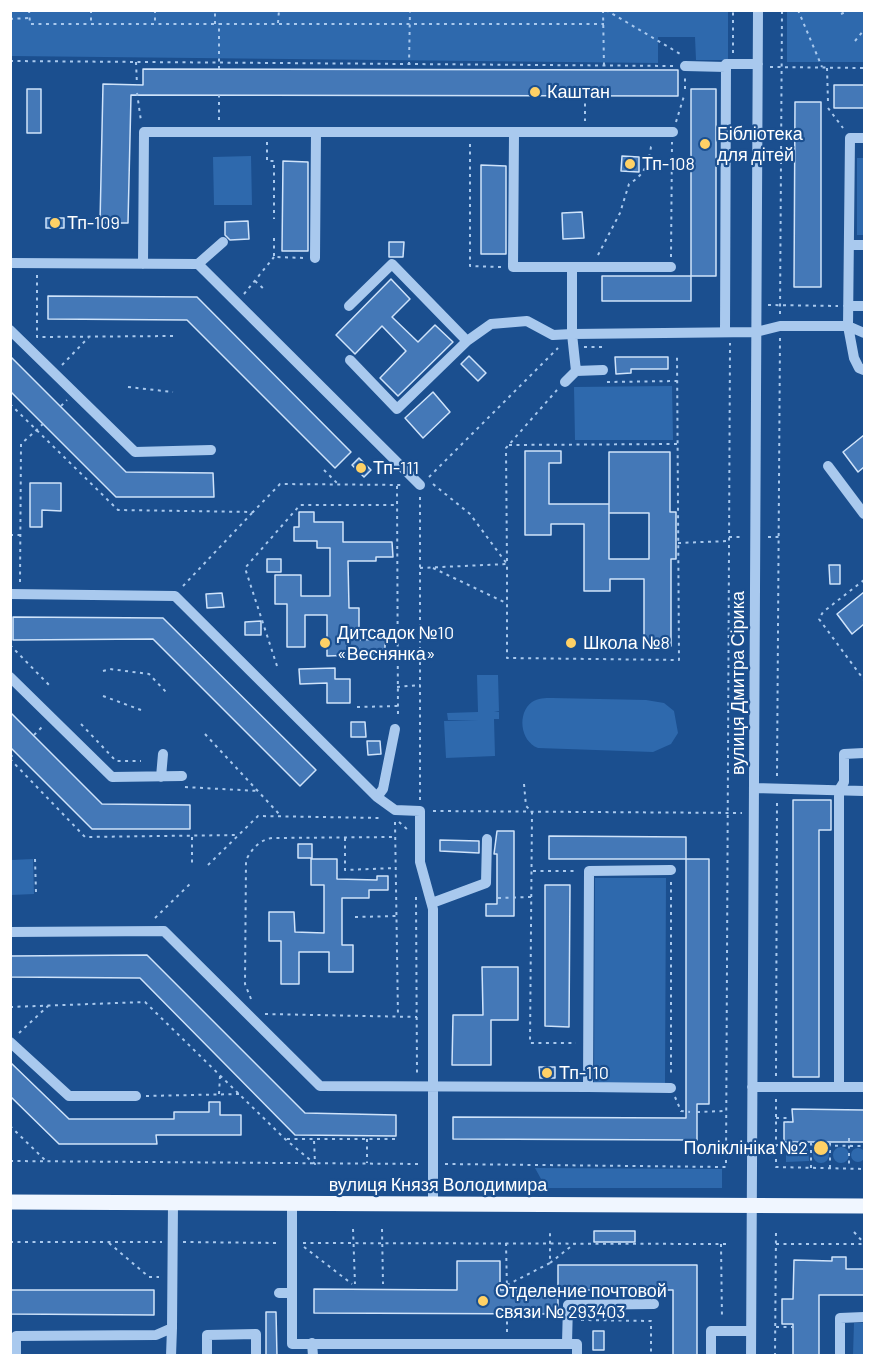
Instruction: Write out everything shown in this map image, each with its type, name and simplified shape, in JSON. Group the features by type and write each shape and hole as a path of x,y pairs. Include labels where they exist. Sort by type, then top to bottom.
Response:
{"main road":[{"name":"вулиця Князя Володимира","path":"10,1202 864,1206"}],"street":[{"name":"вулиця Дмитра Сірика","path":"751,1356 758,10"},
{"path":"685,66 758,66"},
{"path":"728,332 730,66"},
{"path":"143,264 144,132 673,132"},
{"path":"315,258 316,132"},
{"path":"514,133 513,267 671,267"},
{"path":"864,138 849,138 848,306 848,326 854,358 859,368 864,370"},
{"path":"10,263 198,264 222,242"},
{"path":"849,245 864,245"},
{"path":"561,254 567,267 576,371"},
{"path":"198,264 420,485"},
{"path":"349,306 392,264 467,341"},
{"path":"848,306 864,306"},
{"path":"350,360 397,409 467,341 490,324 527,321 553,335 756,332 780,326 848,326 864,333"},
{"path":"10,330 135,452 211,450"},
{"path":"565,382 576,371 603,370"},
{"path":"828,466 864,514"},
{"path":"15,594 175,596 395,814 420,811 420,862 432,903 433,1204"},
{"path":"10,677 112,777 182,776"},
{"path":"377,797 382,789 394,729"},
{"path":"839,1087 839,790 844,782 844,754 864,753"},
{"path":"161,777 163,754"},
{"path":"754,788 864,791"},
{"path":"432,903 486,883 487,839"},
{"path":"588,1087 589,870 670,870"},
{"path":"10,932 164,931 320,1086 671,1088"},
{"path":"14,1038 69,1096 136,1096"},
{"path":"752,1087 864,1087"},
{"path":"171,1356 173,1203"},
{"path":"292,1204 292,1344 577,1344 577,1356"},
{"path":"279,1293 292,1293"},
{"path":"567,1344 568,1305 654,1304"},
{"path":"840,1356 840,1318 864,1317"},
{"path":"16,1356 13,1336 156,1335 172,1328"},
{"path":"711,1356 711,1331 751,1331"},
{"path":"207,1356 207,1335 256,1334 256,1356"},
{"path":"312,1343 313,1356"},
{"path":"426,1344 426,1356"}],"path":[{"path":"29,10 30,24 604,24"},
{"path":"91,10 91,24"},
{"path":"155,10 155,24"},
{"path":"215,10 215,24"},
{"path":"278,23 279,10"},
{"path":"409,65 410,10"},
{"path":"10,61 584,68 685,66 684,56 604,10 604,66"},
{"path":"730,66 733,10"},
{"path":"782,10 776,1167 864,1169"},
{"path":"798,10 822,68"},
{"path":"842,14 850,10"},
{"path":"10,19 29,18"},
{"path":"219,24 219,69"},
{"path":"855,41 864,30"},
{"path":"136,62 137,84"},
{"path":"758,66 864,68"},
{"path":"827,68 828,102"},
{"path":"137,93 144,132"},
{"path":"219,95 219,132"},
{"path":"585,96 585,133"},
{"path":"679,113 684,96"},
{"path":"828,108 849,138"},
{"path":"267,132 267,161 274,161 274,219"},
{"path":"590,267 620,213 629,184 639,178 646,169 651,147 673,132"},
{"path":"671,267 673,132"},
{"path":"470,133 470,266 513,267"},
{"path":"237,303 274,257 274,238"},
{"path":"274,257 315,258"},
{"path":"37,263 37,337 175,336"},
{"path":"255,281 265,290"},
{"path":"757,305 848,306"},
{"path":"10,1161 726,1167 728,332"},
{"path":"572,334 420,485 420,811 754,813"},
{"path":"54,373 89,336"},
{"path":"565,382 506,448 507,658 679,660 677,354"},
{"path":"598,382 677,381"},
{"path":"128,387 173,393"},
{"path":"10,404 118,510 253,512"},
{"path":"15,594 20,535 21,444 43,424"},
{"path":"508,445 677,444"},
{"path":"324,470 339,484"},
{"path":"175,596 280,484 433,484 470,514 507,564"},
{"path":"394,729 398,706 395,505 397,485"},
{"path":"277,666 245,568 300,505 395,505"},
{"path":"10,535 20,535"},
{"path":"678,543 729,541"},
{"path":"420,568 507,564"},
{"path":"432,567 506,603"},
{"path":"864,580 824,612 819,619 864,680"},
{"path":"10,645 51,687"},
{"path":"102,671 110,669 141,671 149,674 167,693"},
{"path":"397,687 420,686"},
{"path":"102,696 141,710"},
{"path":"357,707 398,706"},
{"path":"81,724 116,761 141,761"},
{"path":"205,734 281,817"},
{"path":"16,753 10,758 86,837 239,835"},
{"path":"182,776 181,787 258,791"},
{"path":"524,784 526,806 532,812 530,1043 588,1043"},
{"path":"208,866 258,816 395,814"},
{"path":"395,814 410,832"},
{"path":"395,814 398,1018"},
{"path":"192,837 192,866"},
{"path":"255,1006 245,984 246,860 264,839 395,837"},
{"path":"345,838 345,870 396,868"},
{"path":"35,859 36,892"},
{"path":"533,871 589,870"},
{"path":"670,870 671,1088 681,1111 690,1112"},
{"path":"162,912 192,882"},
{"path":"416,894 417,1086"},
{"path":"498,898 532,897"},
{"path":"355,917 396,916"},
{"path":"10,1006 145,1002 285,1139 315,1164"},
{"path":"14,1038 50,1004"},
{"path":"260,1010 276,1016 417,1017"},
{"path":"219,1094 220,1075"},
{"path":"136,1096 239,1094"},
{"path":"697,1112 726,1111"},
{"path":"776,1118 788,1118 788,1122"},
{"path":"10,1126 45,1160"},
{"path":"811,1138 811,1168"},
{"path":"830,1138 830,1168"},
{"path":"849,1138 849,1168"},
{"path":"285,1139 398,1139"},
{"path":"367,1139 367,1163"},
{"path":"314,1140 315,1164"},
{"path":"775,1145 864,1146"},
{"path":"353,1229 354,1243 354,1284 298,1243 354,1243 382,1243 506,1244 726,1244"},
{"path":"382,1229 383,1284"},
{"path":"550,1229 550,1263"},
{"path":"775,1356 776,1231"},
{"path":"854,1232 864,1244"},
{"path":"10,1242 292,1243"},
{"path":"108,1242 148,1277 162,1277"},
{"path":"506,1244 507,1290"},
{"path":"507,1284 550,1263 575,1244"},
{"path":"721,1244 722,1331"},
{"path":"776,1244 864,1244"},
{"path":"507,1314 507,1343"},
{"path":"577,1320 651,1321 651,1356"},
{"path":"776,1327 793,1327"}],"shaded area":[{"path":"10,11 728,11 728,60 696,60 695,37 658,37 658,63 11,56"},
{"path":"787,11 864,11 864,62 787,62"},
{"path":"251,156 252,205 214,205 213,157"},
{"path":"857,158 864,158 864,235 857,235"},
{"path":"672,386 673,440 575,440 574,387"},
{"path":"477,675 498,675 499,711 494,712 499,712 499,719 494,719 495,756 446,758 444,721 478,720 448,720 447,713 478,712"},
{"path":"542,698 646,700 664,703 674,711 678,733 671,744 653,752 538,748 527,739 524,733 524,713 532,702"},
{"path":"33,859 34,894 11,895 11,860"},
{"path":"595,878 666,878 665,1084 594,1083"},
{"path":"821,1147 827,1149 829,1155 827,1161 821,1163 815,1161 813,1155 815,1149"},
{"path":"841,1147 847,1149 849,1155 847,1161 841,1163 835,1161 833,1155 835,1149"},
{"path":"808,1148 809,1161 786,1162 786,1149"},
{"path":"855,1148 861,1148 865,1155 861,1162 855,1162 851,1158 851,1152"},
{"path":"535,1168 722,1169 722,1188 546,1188"},
{"path":"854,1323 864,1323 864,1355 853,1355"}],"building":[{"path":"143,69 678,70 678,96 131,95 128,223 100,223 103,84 143,85"},
{"path":"834,85 864,85 864,108 834,108"},
{"path":"27,89 41,89 41,133 27,133"},
{"path":"691,89 716,89 716,276 691,276"},
{"path":"795,102 821,102 821,287 794,287"},
{"name":"Тп-108","path":"622,156 639,157 639,172 621,171"},
{"path":"283,161 308,162 308,251 282,251"},
{"path":"481,165 506,166 506,254 481,254"},
{"path":"582,212 584,238 563,239 562,213"},
{"name":"Тп-109","path":"46,218 64,218 64,228 46,228"},
{"path":"248,221 249,239 230,240 225,235 225,222"},
{"path":"389,242 404,242 403,257 389,257"},
{"path":"602,276 691,276 691,301 602,301"},
{"path":"391,279 410,299 392,317 418,342 435,325 453,342 398,396 380,378 406,351 382,326 355,354 336,335"},
{"path":"48,296 197,297 351,452 335,468 187,320 48,319"},
{"path":"10,356 126,472 213,473 214,497 116,497 10,391"},
{"path":"469,356 486,373 478,381 461,364"},
{"path":"615,357 668,357 668,369 631,369 631,373 616,374"},
{"path":"433,392 450,412 423,438 405,418"},
{"path":"864,435 864,467 858,472 843,452"},
{"path":"525,451 561,451 561,463 549,463 549,504 609,504 609,452 670,452 670,512 676,512 676,559 671,559 671,646 644,646 644,579 610,579 610,591 584,591 584,524 551,524 551,535 525,535","holes":["609,513 649,513 649,559 609,559"]},
{"name":"Тп-111","path":"359,458 371,470 364,477 352,465"},
{"path":"30,483 61,483 61,511 42,510 42,527 30,527"},
{"path":"299,512 314,512 314,522 343,522 343,542 392,542 393,557 376,557 376,561 348,561 349,608 359,608 359,640 385,639 385,654 327,656 327,615 305,615 305,647 287,647 287,604 275,604 275,575 301,575 301,596 330,596 330,548 317,548 317,541 294,541 294,527 299,527"},
{"path":"267,559 281,559 281,572 267,572"},
{"path":"829,565 840,565 840,584 830,584"},
{"path":"864,592 864,624 852,634 837,614"},
{"path":"222,593 224,607 207,608 206,594"},
{"path":"13,617 163,618 316,770 300,786 153,639 13,640"},
{"path":"261,621 261,635 245,635 245,622"},
{"path":"335,668 335,679 350,679 350,703 327,703 327,683 300,684 299,669"},
{"path":"10,712 102,804 190,805 190,829 92,829 10,747"},
{"path":"351,722 365,722 366,737 351,737"},
{"path":"367,741 380,741 381,754 368,755"},
{"path":"793,800 831,800 831,830 819,830 819,1077 793,1077"},
{"path":"497,831 514,831 514,916 486,916 486,904 497,904 497,854 494,854"},
{"path":"549,836 686,837 686,859 549,859"},
{"path":"440,840 479,841 479,853 440,851"},
{"path":"298,844 312,844 312,858 298,858"},
{"path":"311,859 337,859 337,879 377,880 377,876 388,876 388,890 369,890 369,898 342,898 342,945 353,945 353,972 329,972 329,952 299,952 299,984 281,984 281,941 269,941 269,912 294,912 295,932 324,933 324,885 311,885"},
{"path":"686,859 709,859 709,1104 697,1104 697,1140 453,1139 453,1117 686,1118"},
{"path":"545,885 570,885 569,1027 545,1026"},
{"path":"147,955 305,1113 396,1115 396,1136 295,1135 140,978 10,977 10,956"},
{"path":"482,967 518,967 518,1020 491,1020 491,1065 452,1065 453,1015 483,1015"},
{"path":"10,1062 69,1119 174,1119 174,1112 209,1112 209,1102 220,1102 220,1115 241,1115 241,1135 156,1135 157,1144 59,1144 10,1096"},
{"name":"Тп-110","path":"539,1067 555,1067 555,1078 540,1078"},
{"path":"792,1109 864,1110 864,1142 784,1142 784,1122 793,1122"},
{"path":"594,1231 635,1231 635,1242 594,1242"},
{"path":"832,1257 846,1257 846,1269 864,1269 864,1295 819,1295 819,1356 793,1356 793,1324 782,1324 782,1299 793,1299 794,1260 832,1261"},
{"path":"457,1261 500,1261 500,1290 558,1290 558,1314 314,1313 314,1289 457,1290"},
{"path":"558,1265 697,1265 697,1356 673,1356 673,1290 558,1290"},
{"path":"10,1290 154,1290 154,1315 10,1314"},
{"path":"266,1312 276,1312 277,1356 266,1356"},
{"path":"593,1331 604,1331 604,1350 593,1350"}],"place":[{"name":"Каштан","path":"535,92"},
{"name":"Бібліотека для дітей","path":"705,144"},
{"name":"Тп-108","path":"630,164"},
{"name":"Тп-109","path":"55,223"},
{"name":"Тп-111","path":"361,468"},
{"name":"Дитсадок №10 «Веснянка»","path":"325,643"},
{"name":"Школа №8","path":"571,643"},
{"name":"Тп-110","path":"547,1073"},
{"name":"Поліклініка №2","path":"821,1148"},
{"name":"Отделение почтовой связи № 293403","path":"483,1301"}]}
